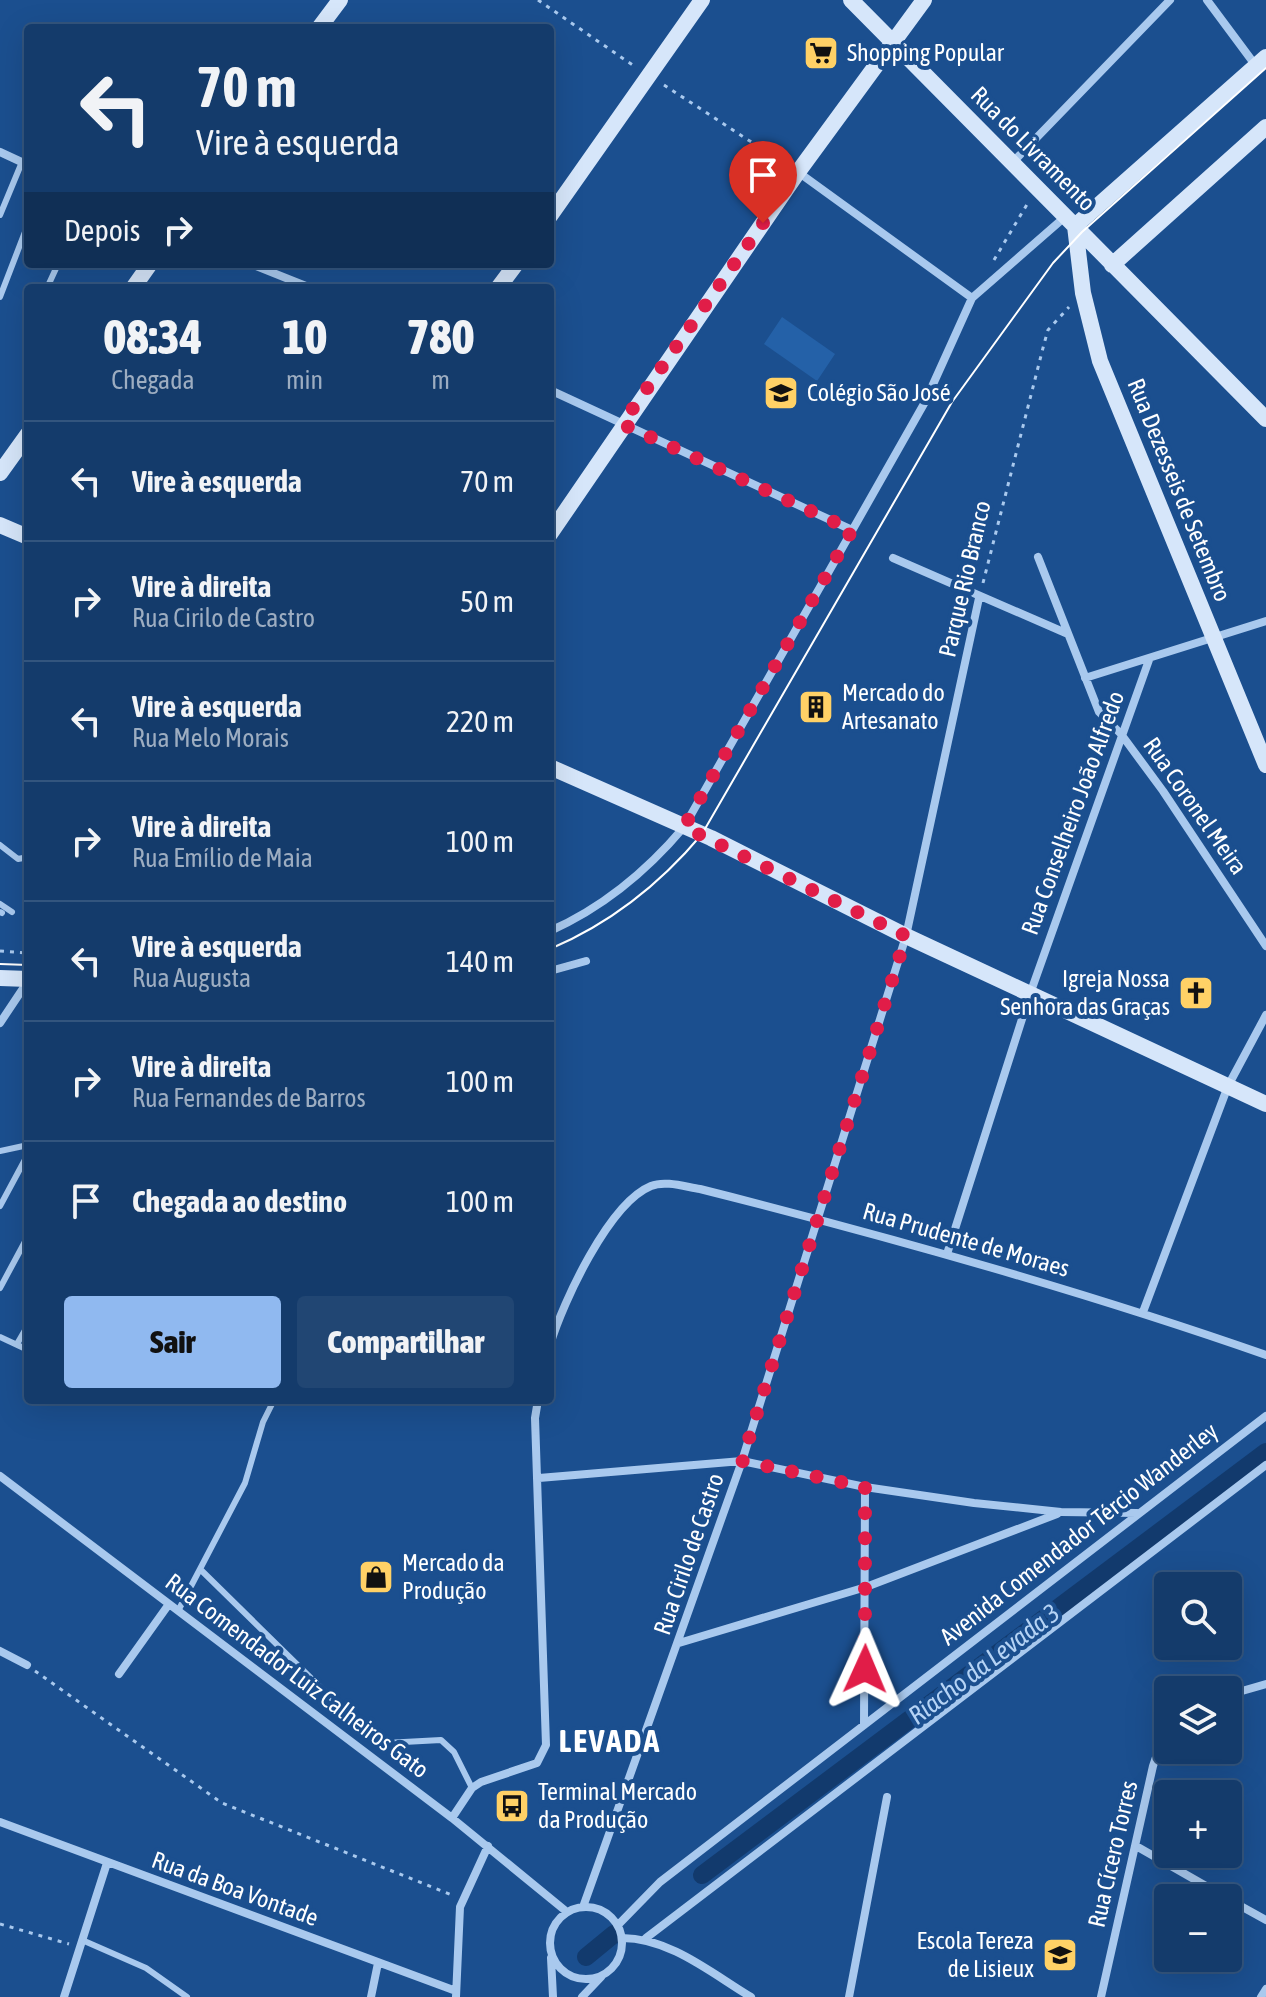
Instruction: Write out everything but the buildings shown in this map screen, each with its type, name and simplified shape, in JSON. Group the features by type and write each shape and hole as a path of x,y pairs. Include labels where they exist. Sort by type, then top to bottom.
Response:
{"street":[{"path":"322,24 340,0"},
{"path":"554,210 702,0"},
{"name":"Rua do Livramento","path":"851,0 1266,419"},
{"path":"554,528 622,424 798,172 924,0"},
{"path":"1013,162 1170,0"},
{"path":"554,929 615,896 660,856 684,827 925,402 972,298 1074,225 1261,62 1207,0"},
{"path":"1112,265 1266,127"},
{"path":"0,152 24,164"},
{"path":"798,172 972,298"},
{"name":"Rua Dezesseis de Setembro","path":"1074,225 1083,293 1100,361 1266,765"},
{"path":"261,268 301,284"},
{"path":"554,392 852,530"},
{"path":"0,473 24,440"},
{"path":"0,525 24,535"},
{"name":"Rua Coronel Meira","path":"1038,557 1099,712 1121,734 1266,946"},
{"path":"893,558 979,598 1068,634"},
{"name":"Parque Rio Branco","path":"906,936 979,598"},
{"path":"1085,678 1215,640 1266,621"},
{"name":"Rua Conselheiro João Alfredo","path":"947,1254 1030,994 1149,660"},
{"path":"554,769 684,827 906,936 1266,1104"},
{"name":"Rua Cirilo de Castro","path":"583,1907 742,1461 906,936"},
{"path":"554,970 586,961"},
{"path":"0,978 24,980"},
{"path":"0,1023 24,986"},
{"path":"1143,1312 1228,1086 1266,1015"},
{"name":"Rua Prudente de Moraes","path":"554,1332 558,1318 603,1237 624,1207 649,1186 659,1183 700,1189 947,1254 1143,1312 1266,1355"},
{"path":"452,1818 472,1788 537,1763 546,1745 535,1418 537,1404"},
{"name":"Avenida Comendador Tércio Wanderley","path":"618,1925 660,1882 1266,1416"},
{"path":"539,1478 742,1461 865,1487 1061,1512 1137,1513"},
{"path":"646,1938 1266,1465"},
{"name":"Rua Comendador Luiz Calheiros Gato","path":"0,1476 452,1818 567,1912"},
{"path":"864,1725 865,1487"},
{"path":"679,1643 866,1587 1061,1512"},
{"path":"119,1674 169,1604"},
{"path":"0,1651 27,1665"},
{"path":"1242,1691 1266,1684"},
{"name":"Rua Cícero Torres","path":"1101,1997 1154,1764"},
{"path":"849,1997 887,1797"},
{"name":"Rua da Boa Vontade","path":"0,1822 456,1994"},
{"path":"456,1994 463,1899 488,1846"},
{"path":"1136,1846 1203,1884"},
{"path":"64,1997 107,1863"},
{"path":"1242,1906 1266,1920"},
{"path":"553,1997 552,1930 567,1912 583,1907 603,1911 618,1925 622,1938 618,1961 582,1997"},
{"path":"622,1938 646,1938 678,1952 751,1997"},
{"path":"551,1953 566,1973 590,1979 602,1976"},
{"path":"371,1997 378,1963"},
{"path":"1261,1997 1266,1989"}],"lane":[{"path":"0,215 24,166"},
{"path":"0,297 24,234"},
{"path":"0,845 18,859 24,858"},
{"path":"0,904 12,912"},
{"path":"0,1151 24,1146"},
{"path":"0,1206 24,1161"},
{"path":"0,1288 24,1243"},
{"path":"17,1344 24,1332"},
{"path":"0,1337 24,1348"},
{"path":"178,1611 202,1571 245,1483 263,1422 272,1404"},
{"path":"202,1571 372,1738 385,1743 441,1740 454,1752 472,1788"},
{"path":"81,1943 146,1968 187,1997"}],"path":[{"path":"538,0 798,172"},
{"path":"994,261 1037,187"},
{"name":"Parque Rio Branco","path":"979,598 1048,330 1083,293"},
{"path":"0,951 24,953"},
{"path":"27,1665 222,1803 463,1899"},
{"path":"0,1924 81,1943"}],"shaded area":[{"path":"782,317 835,354 817,381 764,344"}],"waterway":[{"name":"Riacho da Levada 3","path":"702,1875 1266,1452"},
{"name":"Riacho da Levada 3","path":"586,1957 614,1934"}],"tram line":[{"path":"554,947 593,927 633,900 669,869 702,834 952,402 1053,263 1082,232 1266,68"},
{"path":"0,964 24,965"}],"place":[{"name":"Shopping Popular","path":"821,53"},
{"name":"Colégio São José","path":"781,393"},
{"name":"Mercado do Artesanato","path":"816,707"},
{"name":"Igreja Nossa Senhora das Graças","path":"1196,993"},
{"name":"Mercado da Produção","path":"376,1577"},
{"name":"Terminal Mercado da Produção","path":"512,1806"},
{"name":"Escola Tereza de Lisieux","path":"1060,1955"}],"district":[{"name":"LEVADA","path":"610,1741"}],"route":[{"path":"763,223 622,424 852,530 684,827 906,936 742,1461 865,1487 865,1669"}]}
